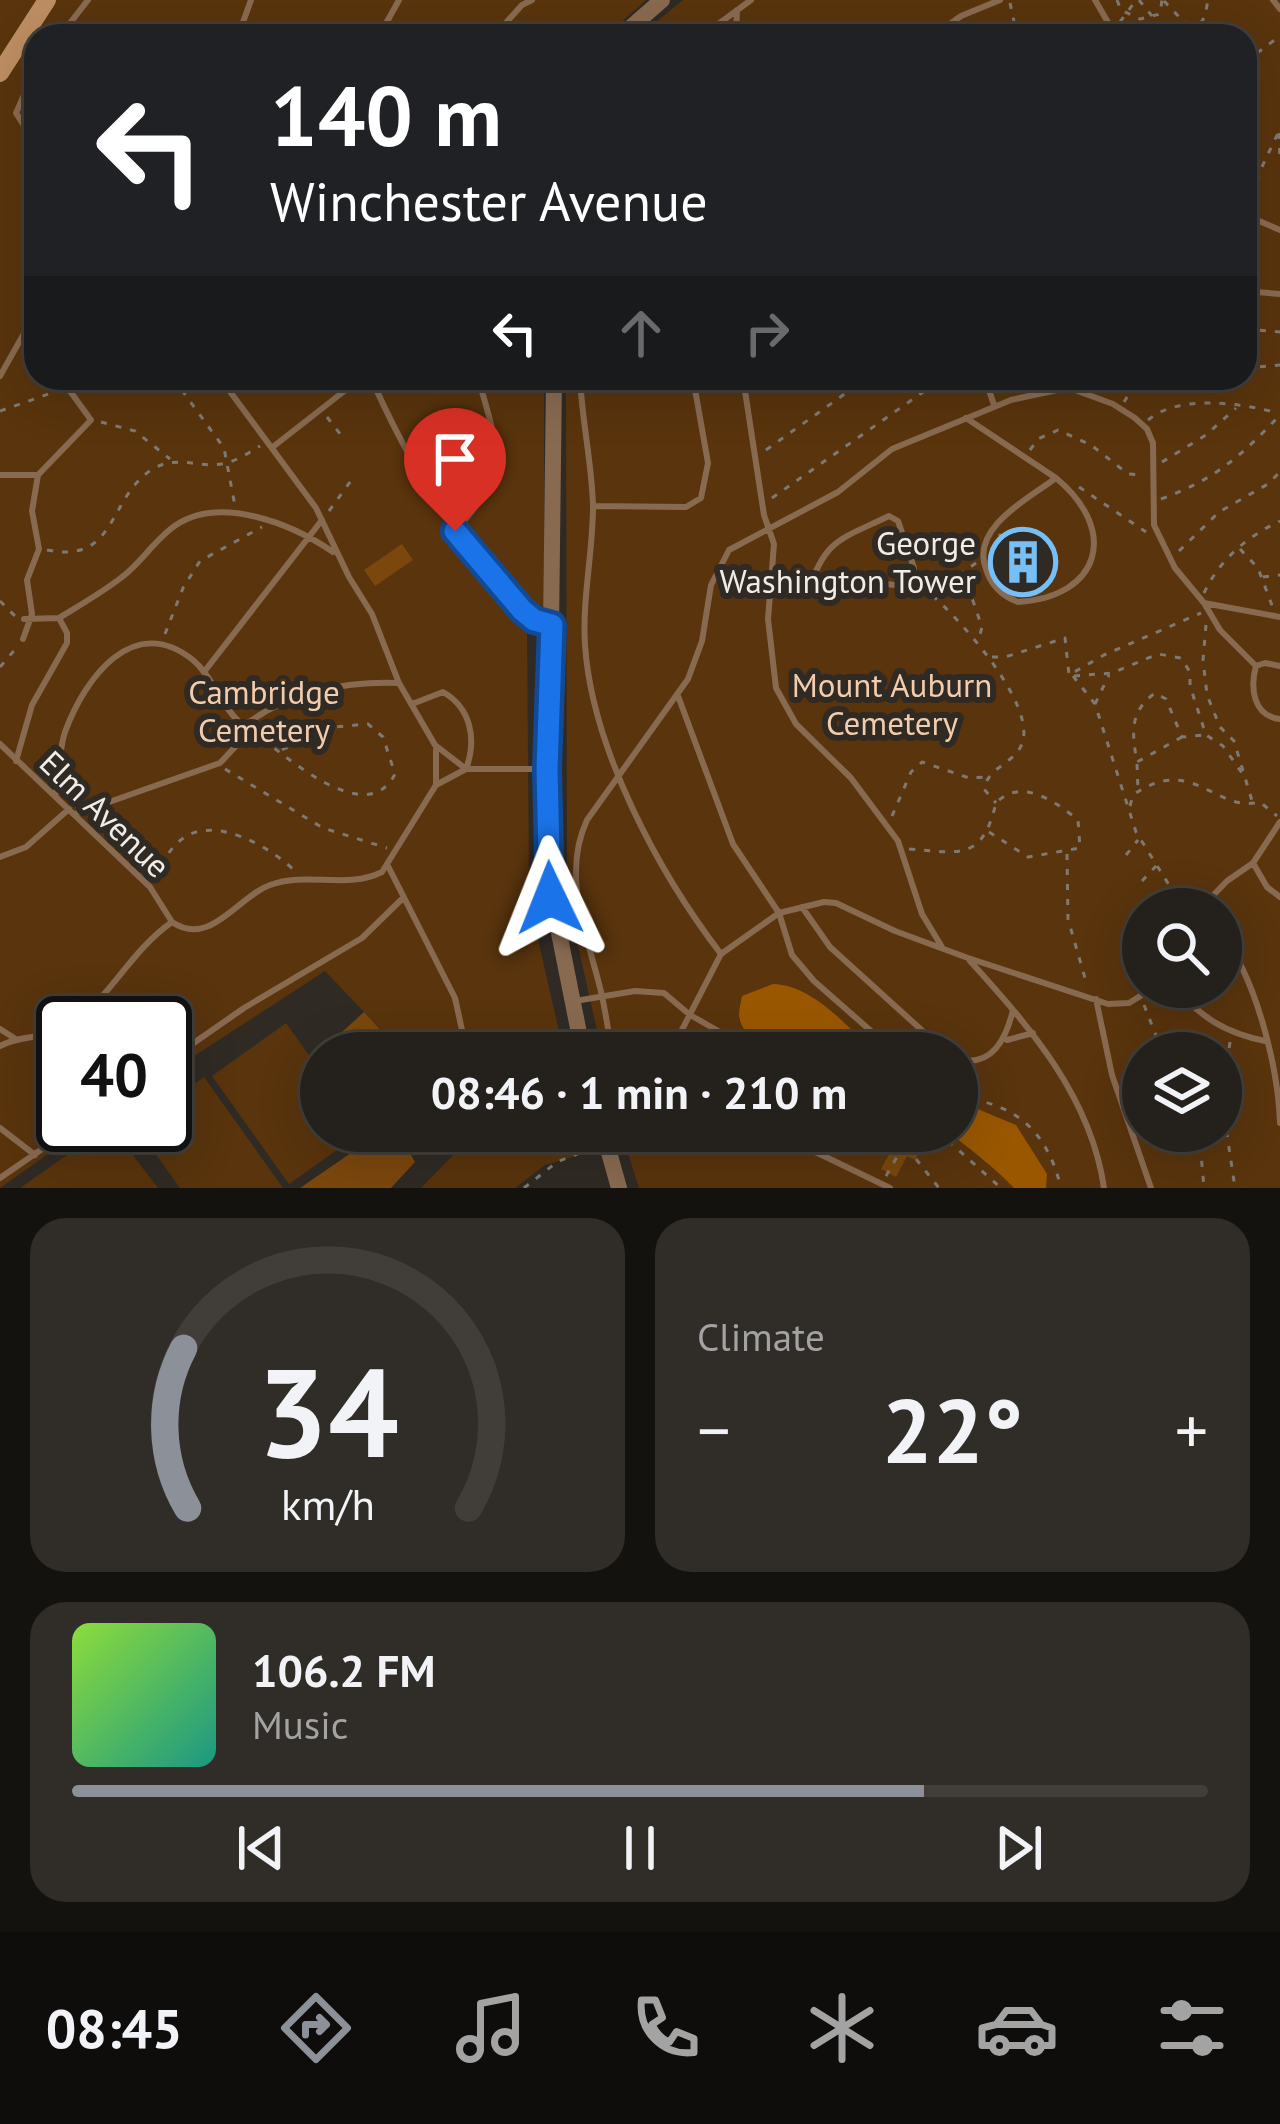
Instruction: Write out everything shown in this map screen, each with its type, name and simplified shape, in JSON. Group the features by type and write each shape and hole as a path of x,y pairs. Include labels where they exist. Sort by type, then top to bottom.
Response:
{"main road":[{"path":"0,73 24,36"}],"street":[{"path":"635,24 662,0"},
{"path":"554,390 547,769 550,898 578,1032"},
{"path":"609,1152 619,1188"}],"lane":[{"path":"69,24 88,0"},
{"path":"718,24 751,0"},
{"path":"950,24 1000,0"},
{"path":"1273,0 1280,9"},
{"path":"505,24 526,2"},
{"path":"736,24 737,10"},
{"path":"24,95 16,113 24,125"},
{"path":"0,376 24,333"},
{"path":"23,639 28,620 27,580 40,549 32,511 38,476 91,420 71,390"},
{"path":"229,390 322,520 372,614 399,683 435,746 466,769"},
{"path":"271,444 345,390"},
{"path":"377,390 412,466 455,531 522,610 552,625"},
{"path":"455,531 479,505 493,478 494,441 481,390"},
{"path":"581,390 592,506 585,649 597,709 620,777 651,844 721,954"},
{"path":"592,506 686,507 701,498 708,463 695,390"},
{"path":"745,390 762,505 774,544 768,592 772,672 796,724 888,825 922,914 942,947"},
{"path":"990,390 994,405"},
{"path":"608,1032 583,927 574,860 587,820 678,696 695,664 711,585 729,550 838,492 892,448 994,405 1057,390 1076,390 1142,425 1153,443 1155,530 1169,560 1256,666 1253,693 1258,707 1280,719"},
{"path":"966,418 1056,478 1073,492 1088,511 1095,533 1089,564 1077,579 1048,596 1018,602 994,584 982,549 994,528 1056,478"},
{"path":"0,475 38,476"},
{"path":"28,620 59,618 122,577 177,524 205,512 269,523 337,554"},
{"path":"768,592 807,594 865,583 902,587 914,583 914,568 898,521 890,516 824,552 807,594"},
{"path":"204,672 322,520"},
{"path":"1205,606 1278,617"},
{"path":"16,761 32,705 67,644 59,618"},
{"path":"55,796 65,732 100,671 126,650 161,641 204,672 244,726"},
{"path":"1256,666 1280,666"},
{"path":"0,857 26,847 72,812 220,763 244,726 264,713 330,688 399,683"},
{"path":"412,704 442,692 464,710 471,748 466,769"},
{"path":"678,696 733,844 779,913 799,966 873,1032"},
{"name":"Elm Avenue","path":"0,744 150,887 172,922"},
{"path":"435,746 436,785"},
{"path":"101,996 141,947 172,922 188,929 210,927 258,890 302,878 347,881 376,875 388,866 436,785 466,769 547,769"},
{"path":"1220,888 1253,863 1280,820"},
{"path":"1253,863 1267,887 1280,897"},
{"path":"388,866 455,998 462,1032"},
{"path":"192,1044 362,938 404,898"},
{"path":"681,1032 721,954 779,913 836,903 968,958 1093,999 1122,1002"},
{"path":"802,907 830,947 924,1032"},
{"path":"968,958 1033,1033 1068,1086 1104,1188"},
{"path":"1242,968 1276,1077 1280,1123"},
{"path":"571,1002 651,990 671,996 690,1015 720,1032"},
{"path":"1093,999 1125,1118 1151,1188"},
{"path":"1006,1040 1013,1008"},
{"path":"1197,1008 1228,1032"},
{"path":"0,1029 14,1038"},
{"path":"978,1059 1006,1040 1033,1033"},
{"path":"1242,1036 1265,1041"},
{"path":"0,1046 14,1038 36,1037"},
{"path":"0,1129 35,1155"},
{"path":"0,1178 39,1152"},
{"path":"816,1152 886,1185"}],"path":[{"path":"1117,0 1120,10 1141,19 1160,14 1162,0"},
{"path":"1116,24 1138,0 1153,17"},
{"path":"1162,0 1188,24"},
{"path":"1280,129 1280,160"},
{"path":"1257,201 1258,173 1280,129"},
{"path":"0,410 49,390"},
{"path":"182,390 214,432 229,463 235,514"},
{"path":"755,458 850,390"},
{"path":"762,505 926,390"},
{"path":"1120,410 1132,390"},
{"path":"1142,425 1157,412 1180,406 1237,406 1280,414"},
{"path":"1027,458 1038,439 1058,430 1091,445 1128,474 1155,469 1186,450 1237,406"},
{"path":"1153,502 1226,468 1280,414"},
{"path":"328,418 341,435"},
{"path":"91,420 135,431 172,460"},
{"path":"40,549 73,553 93,545 106,534 138,481 172,460 229,463 271,444"},
{"path":"1169,560 1219,512 1280,472"},
{"path":"322,520 352,478"},
{"path":"1073,492 1076,487 1084,489 1148,533 1155,530"},
{"path":"1250,805 1234,741 1220,727 1207,695 1205,606 1211,578 1251,535 1280,521"},
{"path":"161,641 200,561 269,523"},
{"path":"1003,538 1018,556 1031,558 1028,570"},
{"path":"1239,548 1262,578 1278,617"},
{"path":"1016,569 1018,556"},
{"path":"977,640 982,627 963,572 983,559"},
{"path":"1000,580 1016,569 1028,570 1040,586"},
{"path":"1262,578 1280,575"},
{"path":"888,825 910,772 922,762 969,778 986,776 1021,747 1024,729 995,664 977,640 947,607 914,583"},
{"path":"0,601 16,617 28,620"},
{"path":"1071,676 1205,606"},
{"path":"985,654 1005,657 1065,638 1071,676 1096,704 1140,839 1171,888"},
{"path":"0,667 23,639"},
{"path":"1071,676 1110,673 1158,654 1181,658 1190,672 1206,735"},
{"path":"1096,704 1110,673"},
{"path":"1138,790 1132,724 1136,711 1155,693 1166,699 1182,737"},
{"path":"244,726 321,782 355,794 378,791 390,784 394,774 383,736 368,724 334,727 279,751"},
{"path":"1137,762 1182,737 1206,735 1223,746 1247,780"},
{"path":"220,763 232,775 267,791 323,828 396,852"},
{"path":"986,776 984,789 997,803"},
{"path":"1130,813 1131,799 1138,790 1160,782 1195,782 1250,805 1259,802 1280,820"},
{"path":"901,849 962,850 989,832 997,803 1008,793 1034,791 1078,820 1080,848 1028,857 989,832"},
{"path":"150,887 173,847 200,831 256,844 302,878"},
{"path":"1126,855 1140,839"},
{"path":"1067,852 1068,919 1093,999"},
{"path":"1142,881 1157,865"},
{"path":"978,1099 1016,1112 1044,1146 1061,1188"},
{"path":"524,1188 557,1162 581,1152"},
{"path":"886,1185 902,1152"},
{"path":"961,1152 1001,1188"},
{"path":"1201,1152 1204,1188"},
{"path":"1230,1152 1235,1188"},
{"path":"916,1159 939,1188"}],"green space":[{"name":"Cambridge Cemetery","path":"0,0 646,0 619,24 24,24 24,390 544,390 544,605 523,619 527,624 529,884 559,1032 383,1032 325,971 192,1057 192,996 36,996 36,1152 51,1152 0,1188"},
{"name":"Mount Auburn Cemetery","path":"683,0 1280,0 1280,1188 639,1188 628,1152 978,1152 978,1032 597,1032 567,896 566,390 1257,390 1257,24 654,24"},
{"path":"286,1023 300,1043 300,1152 334,1152 289,1184 212,1076"},
{"path":"204,1077 283,1188 180,1188 154,1152 192,1152 192,1086"},
{"path":"71,1152 131,1152 158,1188 20,1188"},
{"path":"456,1152 587,1153 545,1165 515,1188 421,1188"}],"shaded area":[{"path":"773,984 788,986 816,999 853,1032 747,1032 739,1015 742,996"},
{"path":"978,1109 1016,1125 1047,1174 1046,1188 1014,1188 974,1152 978,1152"}],"building":[{"path":"402,544 413,560 375,586 364,570"},
{"path":"364,1012 383,1032 342,1032"},
{"path":"352,1152 409,1152 415,1162 391,1188 300,1188"},
{"path":"890,1152 919,1152 915,1160 907,1156 896,1177 881,1169"}],"place":[{"name":"George Washington Tower","path":"1023,562"}],"route":[{"path":"455,531 522,610 552,625 547,769 550,898"}]}
